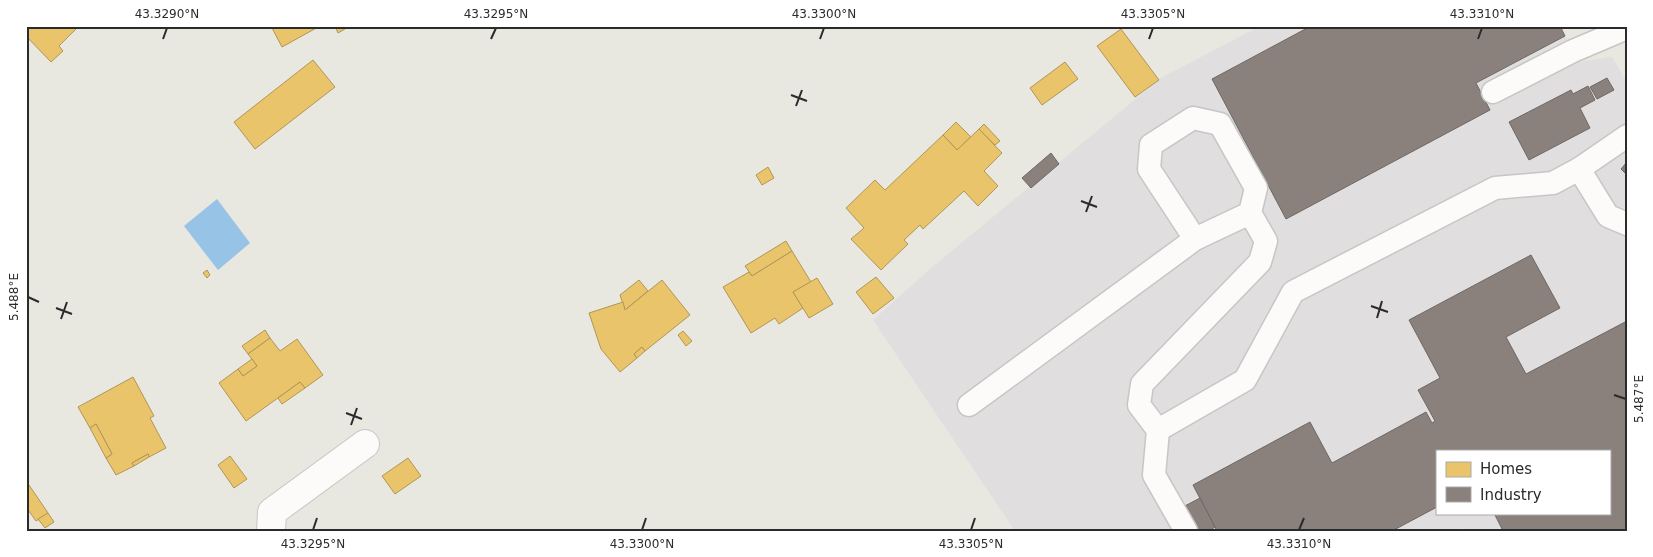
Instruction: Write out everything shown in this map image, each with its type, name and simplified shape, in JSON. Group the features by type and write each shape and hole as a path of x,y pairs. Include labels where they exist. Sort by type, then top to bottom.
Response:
{"street":[{"path":"271,531 272,512 365,444"}],"lane":[{"path":"1493,92 1574,51 1627,28"},
{"path":"1186,531 1154,475 1158,430 1139,405 1142,384 1260,262 1266,241 1250,212 1256,188 1220,124 1193,118 1151,145 1149,168 1196,239"},
{"path":"1158,430 1245,380 1293,292 1495,188 1553,184 1579,169 1627,136"},
{"path":"1579,169 1608,216 1627,224"},
{"path":"969,405 1196,239 1250,212"}],"shaded area":[{"path":"1260,26 1560,26 1579,62 1612,57 1627,82 1625,111 1627,114 1627,531 1465,531 1462,527 1456,531 1015,531 873,320 930,269 1161,78"}],"water":[{"path":"217,199 250,243 218,270 184,226"}],"building: Homes":[{"path":"26,26 79,26 59,46 63,51 51,62 26,36"},
{"path":"271,26 320,26 282,47"},
{"path":"335,26 350,26 338,33"},
{"path":"1121,29 1159,80 1135,97 1097,46"},
{"path":"313,60 335,87 255,149 234,122"},
{"path":"1065,62 1078,79 1042,105 1030,88"},
{"path":"956,122 971,137 957,150 943,135"},
{"path":"984,124 1000,141 995,145 979,129"},
{"path":"979,129 1002,153 984,171 998,186 978,206 964,191 923,229 920,225 904,240 908,244 881,270 851,239 864,228 846,208 875,180 885,190 943,135 957,150"},
{"path":"768,167 774,178 762,185 756,175"},
{"path":"786,241 792,251 752,276 745,266"},
{"path":"792,251 811,282 793,292 803,308 779,324 775,318 751,333 723,287 749,272 752,276"},
{"path":"207,270 210,275 207,278 203,273"},
{"path":"876,277 894,298 873,314 856,292"},
{"path":"817,278 833,304 809,318 793,292"},
{"path":"639,280 648,291 625,310 620,295"},
{"path":"662,280 690,315 645,351 642,347 634,354 637,358 620,372 601,349 589,313 623,302 625,310"},
{"path":"265,330 270,338 248,354 242,346"},
{"path":"683,331 692,341 686,346 678,335"},
{"path":"270,338 280,351 297,339 323,375 305,388 300,382 246,421 219,383 238,369 243,376 257,366 248,354"},
{"path":"642,347 645,351 637,358 634,354"},
{"path":"252,359 257,366 243,376 238,369"},
{"path":"133,377 154,416 150,418 166,448 149,457 148,454 132,463 134,466 116,475 106,458 112,454 96,424 90,428 78,407"},
{"path":"300,382 305,388 282,404 278,398"},
{"path":"96,424 112,454 106,458 90,428"},
{"path":"148,454 149,457 134,466 132,463"},
{"path":"230,456 247,479 234,488 218,465"},
{"path":"408,458 421,476 395,494 382,476"},
{"path":"29,485 48,513 36,521 26,507 26,487"},
{"path":"48,513 54,522 45,528 38,519"}],"building: Industry":[{"path":"1311,26 1560,26 1565,36 1476,83 1490,110 1286,219 1212,79"},
{"path":"1607,78 1614,90 1597,99 1590,87"},
{"path":"1588,86 1595,100 1580,108 1590,128 1529,160 1509,122 1571,90 1573,94"},
{"path":"1051,153 1059,164 1031,188 1022,178"},
{"path":"1627,162 1627,175 1621,169"},
{"path":"1531,255 1560,308 1506,337 1526,374 1627,321 1627,531 1503,531 1494,514 1610,514 1610,450 1436,450 1436,508 1392,531 1217,531 1193,485 1310,422 1332,463 1426,412 1432,423 1435,421 1418,390 1440,378 1409,320"},
{"path":"1200,498 1215,527 1209,531 1196,531 1183,507"}]}
